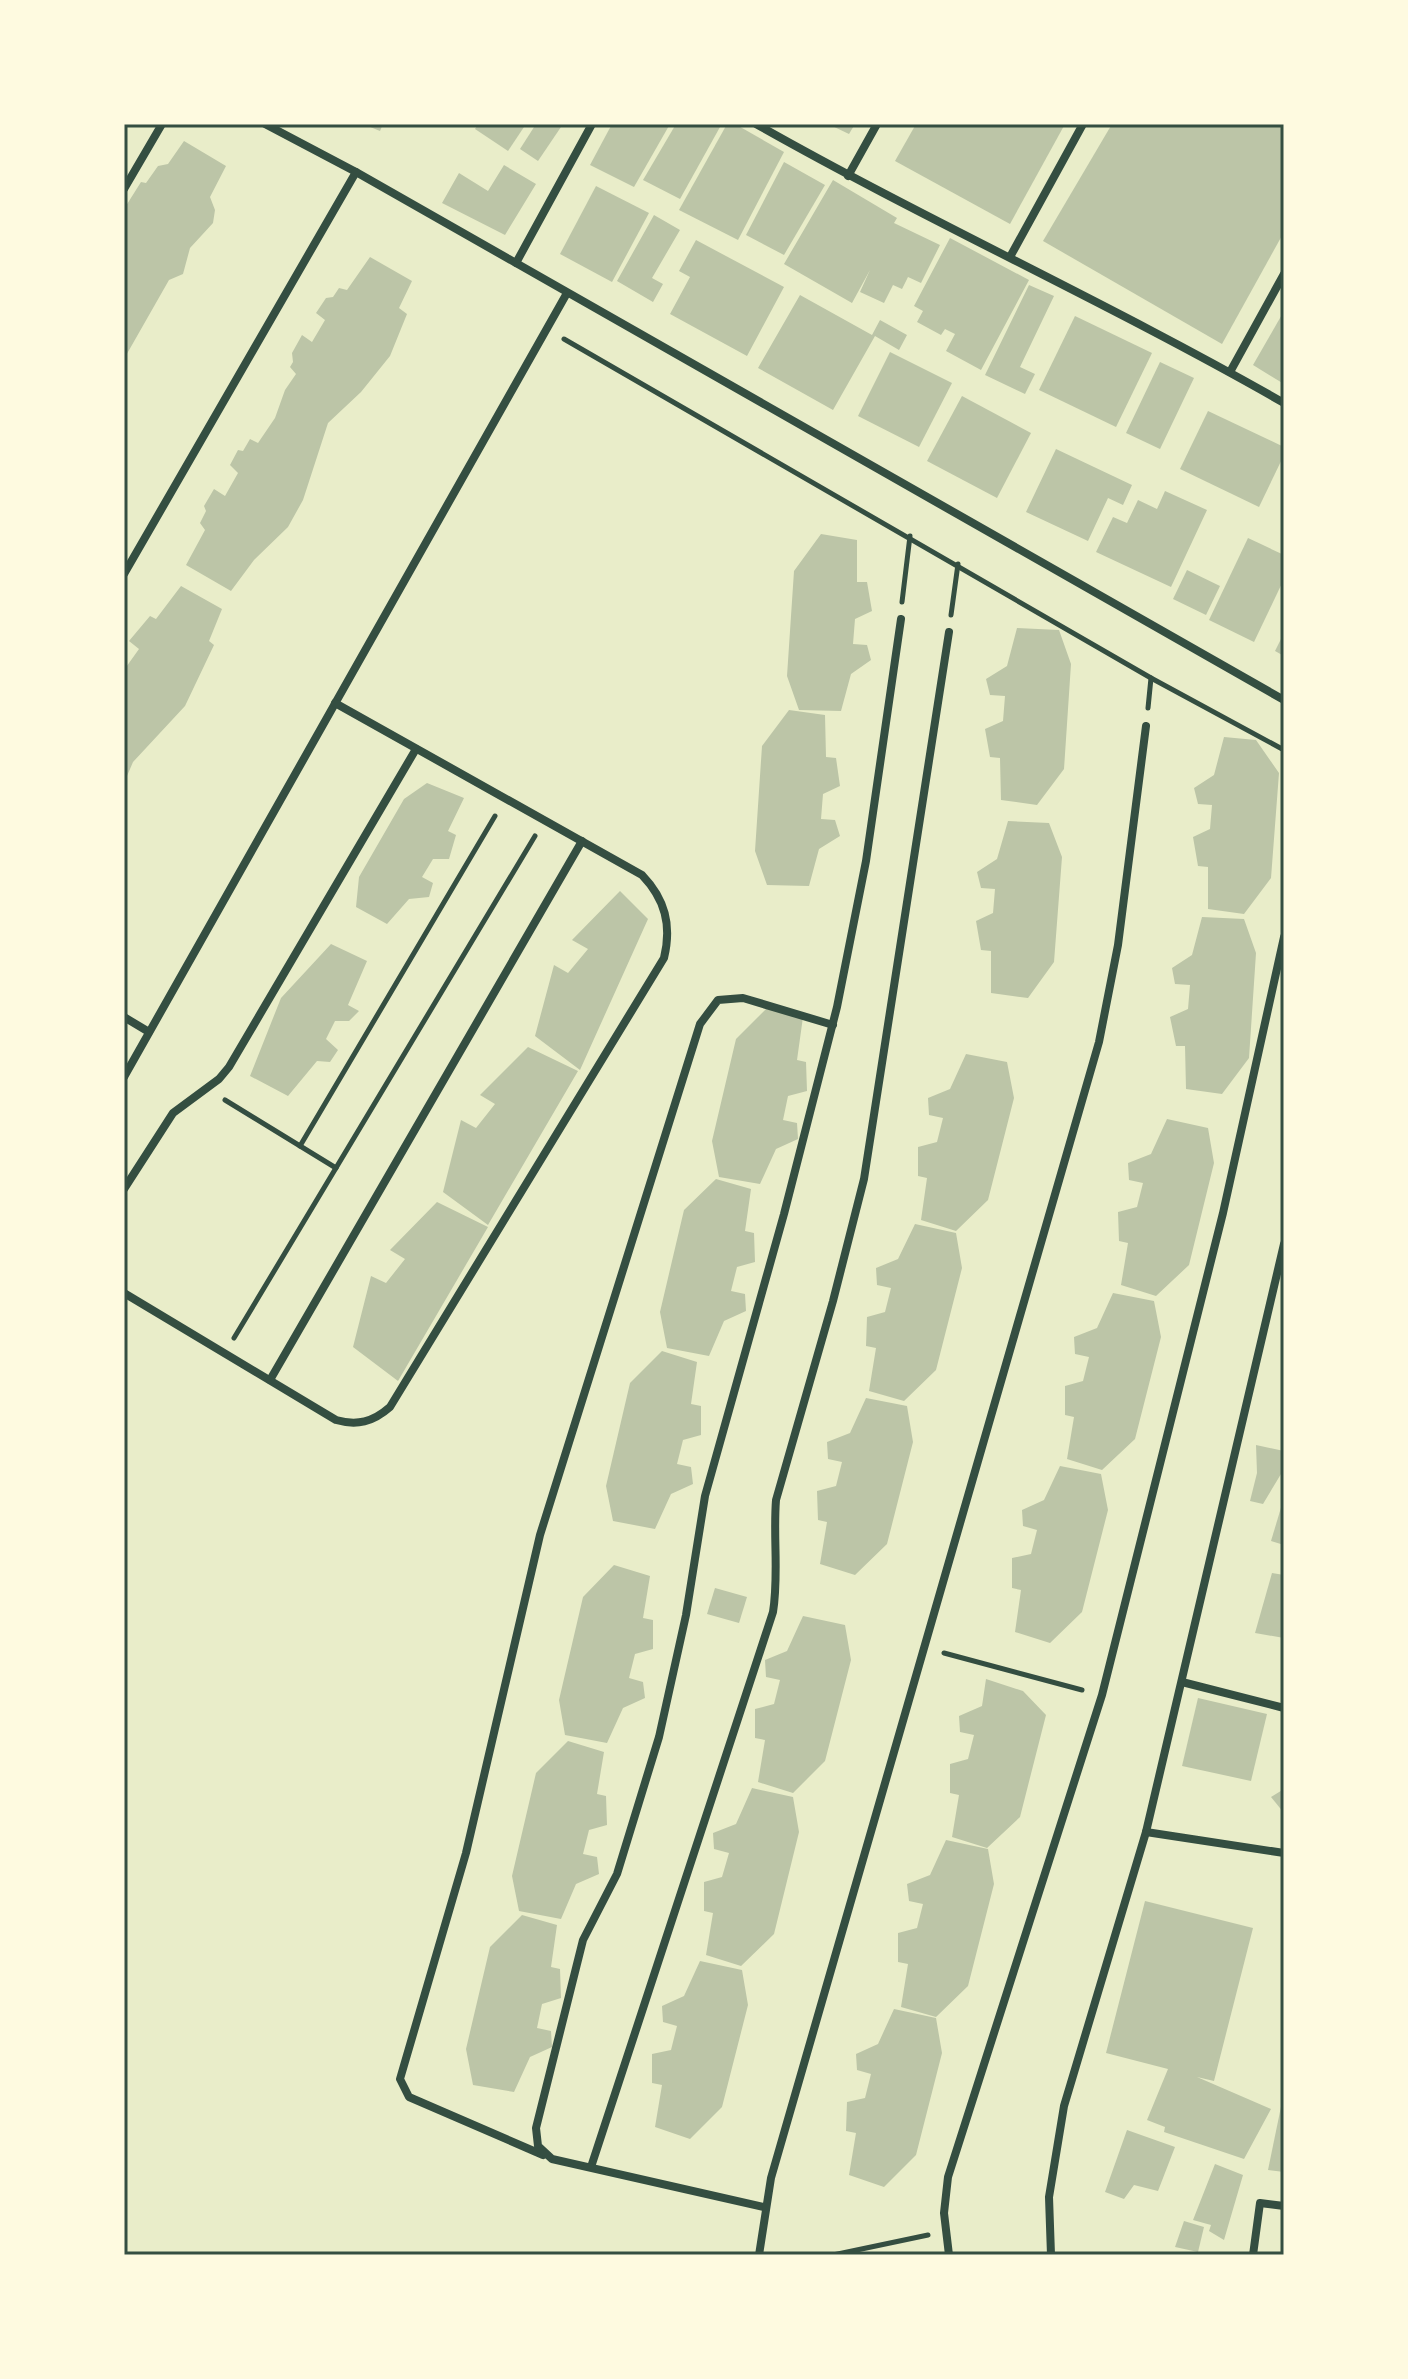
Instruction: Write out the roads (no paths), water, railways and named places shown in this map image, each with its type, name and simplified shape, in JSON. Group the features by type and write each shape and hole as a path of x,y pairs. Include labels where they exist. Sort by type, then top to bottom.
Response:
{"street":[{"path":"124,189 162,124"},
{"path":"265,124 277,127 1284,700"},
{"path":"516,263 592,124"},
{"path":"756,124 848,176 1010,257 1284,403"},
{"path":"848,176 877,124"},
{"path":"1010,257 1083,124"},
{"path":"124,574 356,172"},
{"path":"1230,372 1284,274"},
{"path":"124,1077 567,293"},
{"path":"552,2159 544,2154 535,2137 539,2113 583,1940 617,1874 659,1737 686,1615 705,1496 833,1025 866,861 901,619"},
{"path":"591,2167 773,1612 777,1580 773,1533 776,1500 864,1179 949,632"},
{"path":"124,1293 346,1423 368,1421 390,1407 664,958 668,928 660,899 642,875 335,703"},
{"path":"759,2255 764,2207 1099,1042 1118,945 1146,726"},
{"path":"124,1189 173,1113 207,1089 229,1067 416,749"},
{"path":"270,1380 582,841"},
{"path":"949,2255 945,2231 948,2177 1102,1695 1223,1213 1284,937"},
{"path":"764,2207 552,2159 409,2097 400,2079 466,1853 540,1535 700,1024 718,1000 743,998 833,1025"},
{"path":"124,1017 149,1032"},
{"path":"1051,2255 1049,2197 1064,2106 1146,1832 1284,1244"},
{"path":"1182,1682 1284,1708"},
{"path":"1146,1832 1284,1853"},
{"path":"1253,2255 1260,2203 1284,2206"}]}
